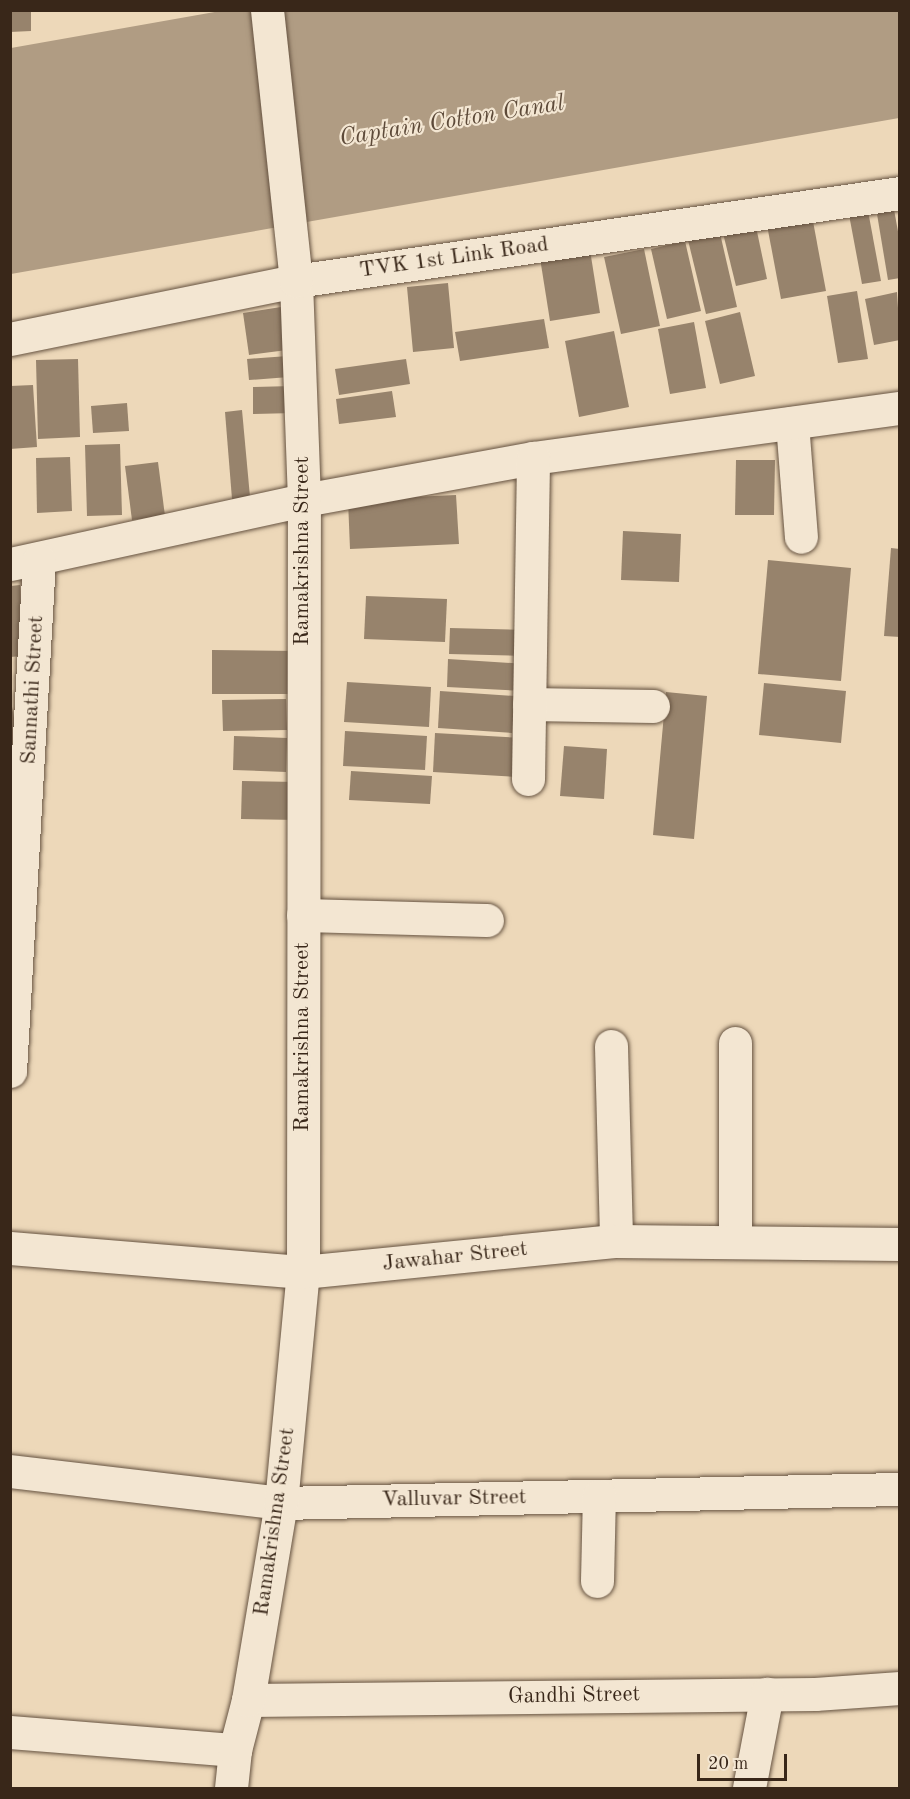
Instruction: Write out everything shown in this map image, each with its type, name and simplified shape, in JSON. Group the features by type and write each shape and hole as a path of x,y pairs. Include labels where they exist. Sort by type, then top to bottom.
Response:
{"street":[{"name":"Ramakrishna Street","path":"231,1788 235,1750 248,1700 281,1503 303,1272 304,500 296,281 267,10"},
{"name":"TVK 1st Link Road","path":"10,339 296,281 900,193"},
{"path":"25,562 304,500 533,458 900,408"},
{"path":"792,423 801,537"},
{"path":"528,778 533,458"},
{"name":"Sannathi Street","path":"10,1071 25,562"},
{"path":"529,704 653,706"},
{"path":"303,915 487,920"},
{"path":"735,1044 735,1242"},
{"path":"611,1047 616,1241"},
{"name":"Jawahar Street","path":"10,1248 303,1272 616,1241 900,1244"},
{"name":"Valluvar Street","path":"10,1471 281,1503 900,1489"},
{"path":"597,1581 599,1496"},
{"name":"Gandhi Street","path":"248,1700 767,1694 900,1688"},
{"path":"749,1788 767,1694"},
{"path":"10,1732 235,1750"}],"water":[{"name":"Captain Cotton Canal","path":"226,10 899,11 899,118 11,274 11,48"}],"building":[{"path":"10,10 31,10 31,31 10,32"},
{"path":"892,199 900,242 900,278 888,280 875,202"},
{"path":"866,200 881,281 862,284 847,204"},
{"path":"812,216 826,291 781,299 767,225"},
{"path":"755,222 767,279 736,286 722,229"},
{"path":"719,229 737,307 706,314 687,236"},
{"path":"685,241 701,311 667,319 651,249"},
{"path":"644,249 660,326 621,334 604,257"},
{"path":"590,250 600,313 550,321 540,258"},
{"path":"448,283 454,348 413,352 407,287"},
{"path":"857,291 868,359 838,363 827,296"},
{"path":"897,292 900,340 874,345 865,299"},
{"path":"281,307 287,350 249,355 243,313"},
{"path":"740,312 755,376 720,384 705,321"},
{"path":"544,319 549,348 460,361 455,332"},
{"path":"694,322 706,388 670,394 658,329"},
{"path":"614,331 629,407 579,417 565,341"},
{"path":"288,356 289,377 249,380 247,359"},
{"path":"78,359 80,437 38,439 36,360"},
{"path":"406,359 410,384 339,395 335,369"},
{"path":"33,385 37,447 10,449 10,386"},
{"path":"293,386 294,413 253,414 253,387"},
{"path":"392,391 396,417 339,424 336,399"},
{"path":"127,403 129,431 93,433 91,406"},
{"path":"242,410 250,497 232,499 225,412"},
{"path":"120,444 122,515 87,516 85,445"},
{"path":"70,457 72,511 37,513 36,458"},
{"path":"736,460 775,460 774,515 735,515"},
{"path":"158,462 165,516 132,520 125,466"},
{"path":"456,495 459,544 350,549 348,500"},
{"path":"623,531 681,534 679,582 621,580"},
{"path":"891,548 900,549 900,637 884,636"},
{"path":"768,560 851,568 841,681 758,674"},
{"path":"20,585 23,656 10,657 10,586"},
{"path":"366,596 447,599 445,642 364,639"},
{"path":"450,628 527,630 526,656 449,654"},
{"path":"212,650 297,651 297,694 212,694"},
{"path":"448,659 526,664 524,691 447,687"},
{"path":"347,682 431,687 429,727 344,722"},
{"path":"764,683 846,691 841,743 759,735"},
{"path":"440,691 515,696 512,733 438,728"},
{"path":"666,692 707,696 694,839 653,835"},
{"path":"10,696 20,751 10,752"},
{"path":"286,699 287,730 223,731 222,700"},
{"path":"345,731 427,736 425,770 343,766"},
{"path":"435,733 521,738 518,777 433,772"},
{"path":"234,736 287,738 286,772 233,770"},
{"path":"564,746 607,749 604,799 560,796"},
{"path":"351,771 432,776 430,804 349,800"},
{"path":"242,781 297,782 297,820 241,819"}]}
